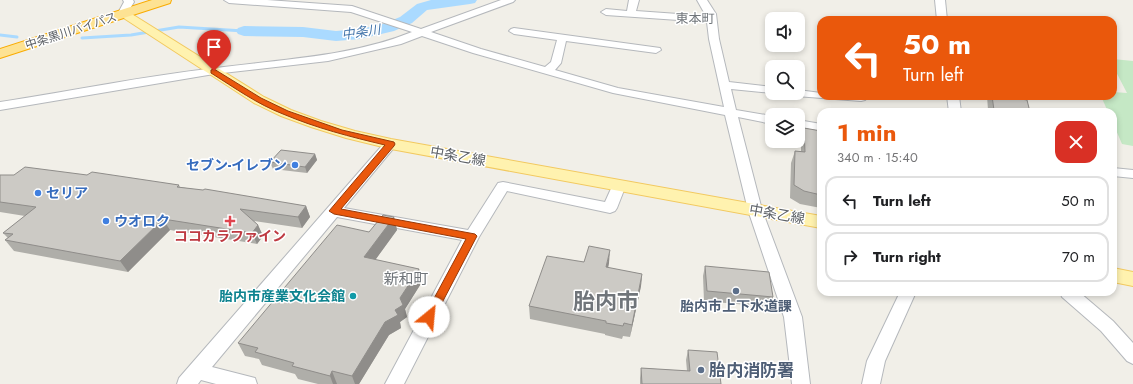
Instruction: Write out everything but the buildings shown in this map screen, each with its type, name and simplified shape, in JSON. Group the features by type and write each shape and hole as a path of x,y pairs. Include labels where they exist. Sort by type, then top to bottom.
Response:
{"highway":[{"name":"中条黒川バイパス","path":"0,54 165,0"}],"main road":[{"name":"中条乙線","path":"123,13 258,100 286,113 336,131 391,144 817,221"},
{"path":"1117,276 1133,279"}],"street":[{"path":"123,13 129,2 128,0"},
{"path":"229,0 352,9 477,51 617,91 731,114 765,119"},
{"path":"0,106 214,71 328,58 397,42 468,14 510,0"},
{"path":"631,13 634,0"},
{"path":"702,0 711,14 714,39 724,85 754,210 793,317 801,384"},
{"path":"940,0 942,16"},
{"path":"606,12 712,19"},
{"path":"514,30 562,38 656,50"},
{"path":"547,71 556,63 562,38"},
{"path":"724,85 765,89"},
{"path":"805,94 817,96"},
{"path":"805,125 817,127"},
{"path":"191,377 391,144"},
{"path":"1117,172 1133,174"},
{"path":"394,384 472,236 503,186 610,208 619,185"},
{"path":"334,211 472,236"},
{"path":"871,384 876,361 906,296"},
{"path":"1073,296 1107,326 1133,356"},
{"path":"191,377 248,384"}],"green space":[{"path":"1117,59 1133,61 1133,146 1122,144 1117,132 1117,108 1106,108 1103,100 1117,100 1117,92 1127,93 1117,74"}],"waterway":[{"name":"中条川","path":"244,31 303,32 336,36 360,34 388,28 406,20 422,7 433,4 470,0"},
{"path":"82,38 131,35 179,27 244,31"},
{"path":"0,35 17,37"}],"place":[{"name":"セブン-イレブン","path":"295,165"},
{"name":"セリア","path":"38,193"},
{"name":"ウオロク","path":"106,221"},
{"name":"ココカラファイン","path":"230,221"},
{"name":"胎内市上下水道課","path":"736,291"},
{"name":"胎内市産業文化会館","path":"353,296"},
{"name":"胎内消防署","path":"701,370"}],"district":[{"name":"東本町","path":"695,18"},
{"name":"新和町","path":"406,279"},
{"name":"胎内市","path":"606,301"}],"route":[{"path":"214,71 258,100 286,113 350,135 391,144 334,211 472,236 429,317"}]}
